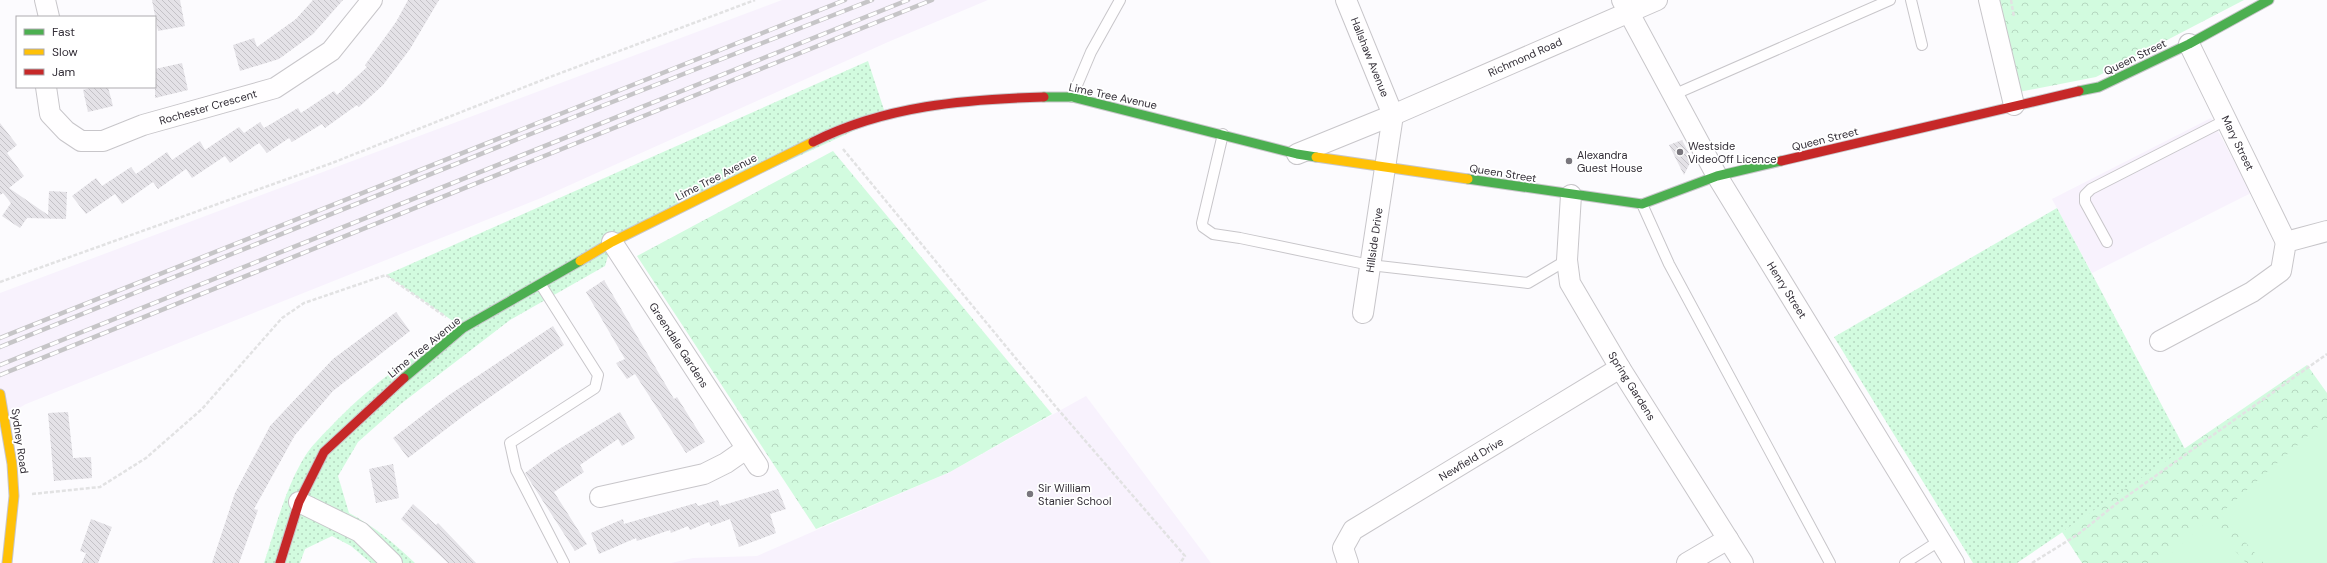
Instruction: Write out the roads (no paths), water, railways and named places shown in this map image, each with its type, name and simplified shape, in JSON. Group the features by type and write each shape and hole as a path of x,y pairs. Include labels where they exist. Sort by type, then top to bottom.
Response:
{"street":[{"path":"45,0 49,16"},
{"name":"Rochester Crescent","path":"46,88 50,114 66,131 81,141 103,141 143,125 275,88 331,51 372,0"},
{"name":"Hallshaw Avenue","path":"1346,0 1393,115"},
{"name":"Richmond Road","path":"1297,154 1393,115 1625,6 1657,0"},
{"path":"1989,0 2014,105"},
{"name":"Queen Street","path":"1297,154 1571,195 1642,204 1717,176 2014,105 2100,87 2189,44 2269,0"},
{"name":"Henry Street","path":"1625,6 1717,176 1954,563"},
{"name":"Mary Street","path":"2189,44 2286,242"},
{"name":"Lime Tree Avenue","path":"280,563 300,502 324,452 417,366 463,328 541,285 612,242 830,133 916,107 1008,98 1072,97 1223,134 1297,154"},
{"path":"1384,167 1393,115"},
{"name":"Hillside Drive","path":"1364,313 1384,167"},
{"name":"Spring Gardens","path":"1571,195 1567,260 1570,283 1620,368 1743,563"},
{"path":"2160,341 2252,292 2281,271 2286,242 2327,231"},
{"name":"Greendale Gardens","path":"612,242 758,466"},
{"name":"Newfield Drive","path":"1348,563 1343,548 1353,530 1620,368"},
{"name":"Sydney Road","path":"0,394 12,464 14,496 7,563"},
{"path":"600,496 704,474 726,463 746,449"},
{"path":"300,502 360,532 392,563"},
{"path":"1688,563 1728,538"}],"lane":[{"path":"1072,97 1091,52 1120,0"},
{"path":"1673,95 1890,0"},
{"path":"1911,0 1922,45"},
{"path":"2107,242 2085,202 2085,195 2091,189 2226,120"},
{"path":"1223,134 1202,223 1207,231 1213,234 1240,238 1370,265 1528,283 1567,260"},
{"path":"1642,204 1669,264 1830,563"},
{"path":"541,285 598,375 595,388 510,443 516,470 564,563"},
{"path":"1905,563 1940,541"}],"railway":[{"path":"0,338 845,0"},
{"path":"0,347 523,137 872,0"},
{"path":"0,365 908,0"},
{"path":"0,375 932,0"}],"place":[{"name":"Westside VideoOff Licence","path":"1680,152"},
{"name":"Alexandra Guest House","path":"1569,161"},
{"name":"Sir William Stanier School","path":"1030,494"}]}
